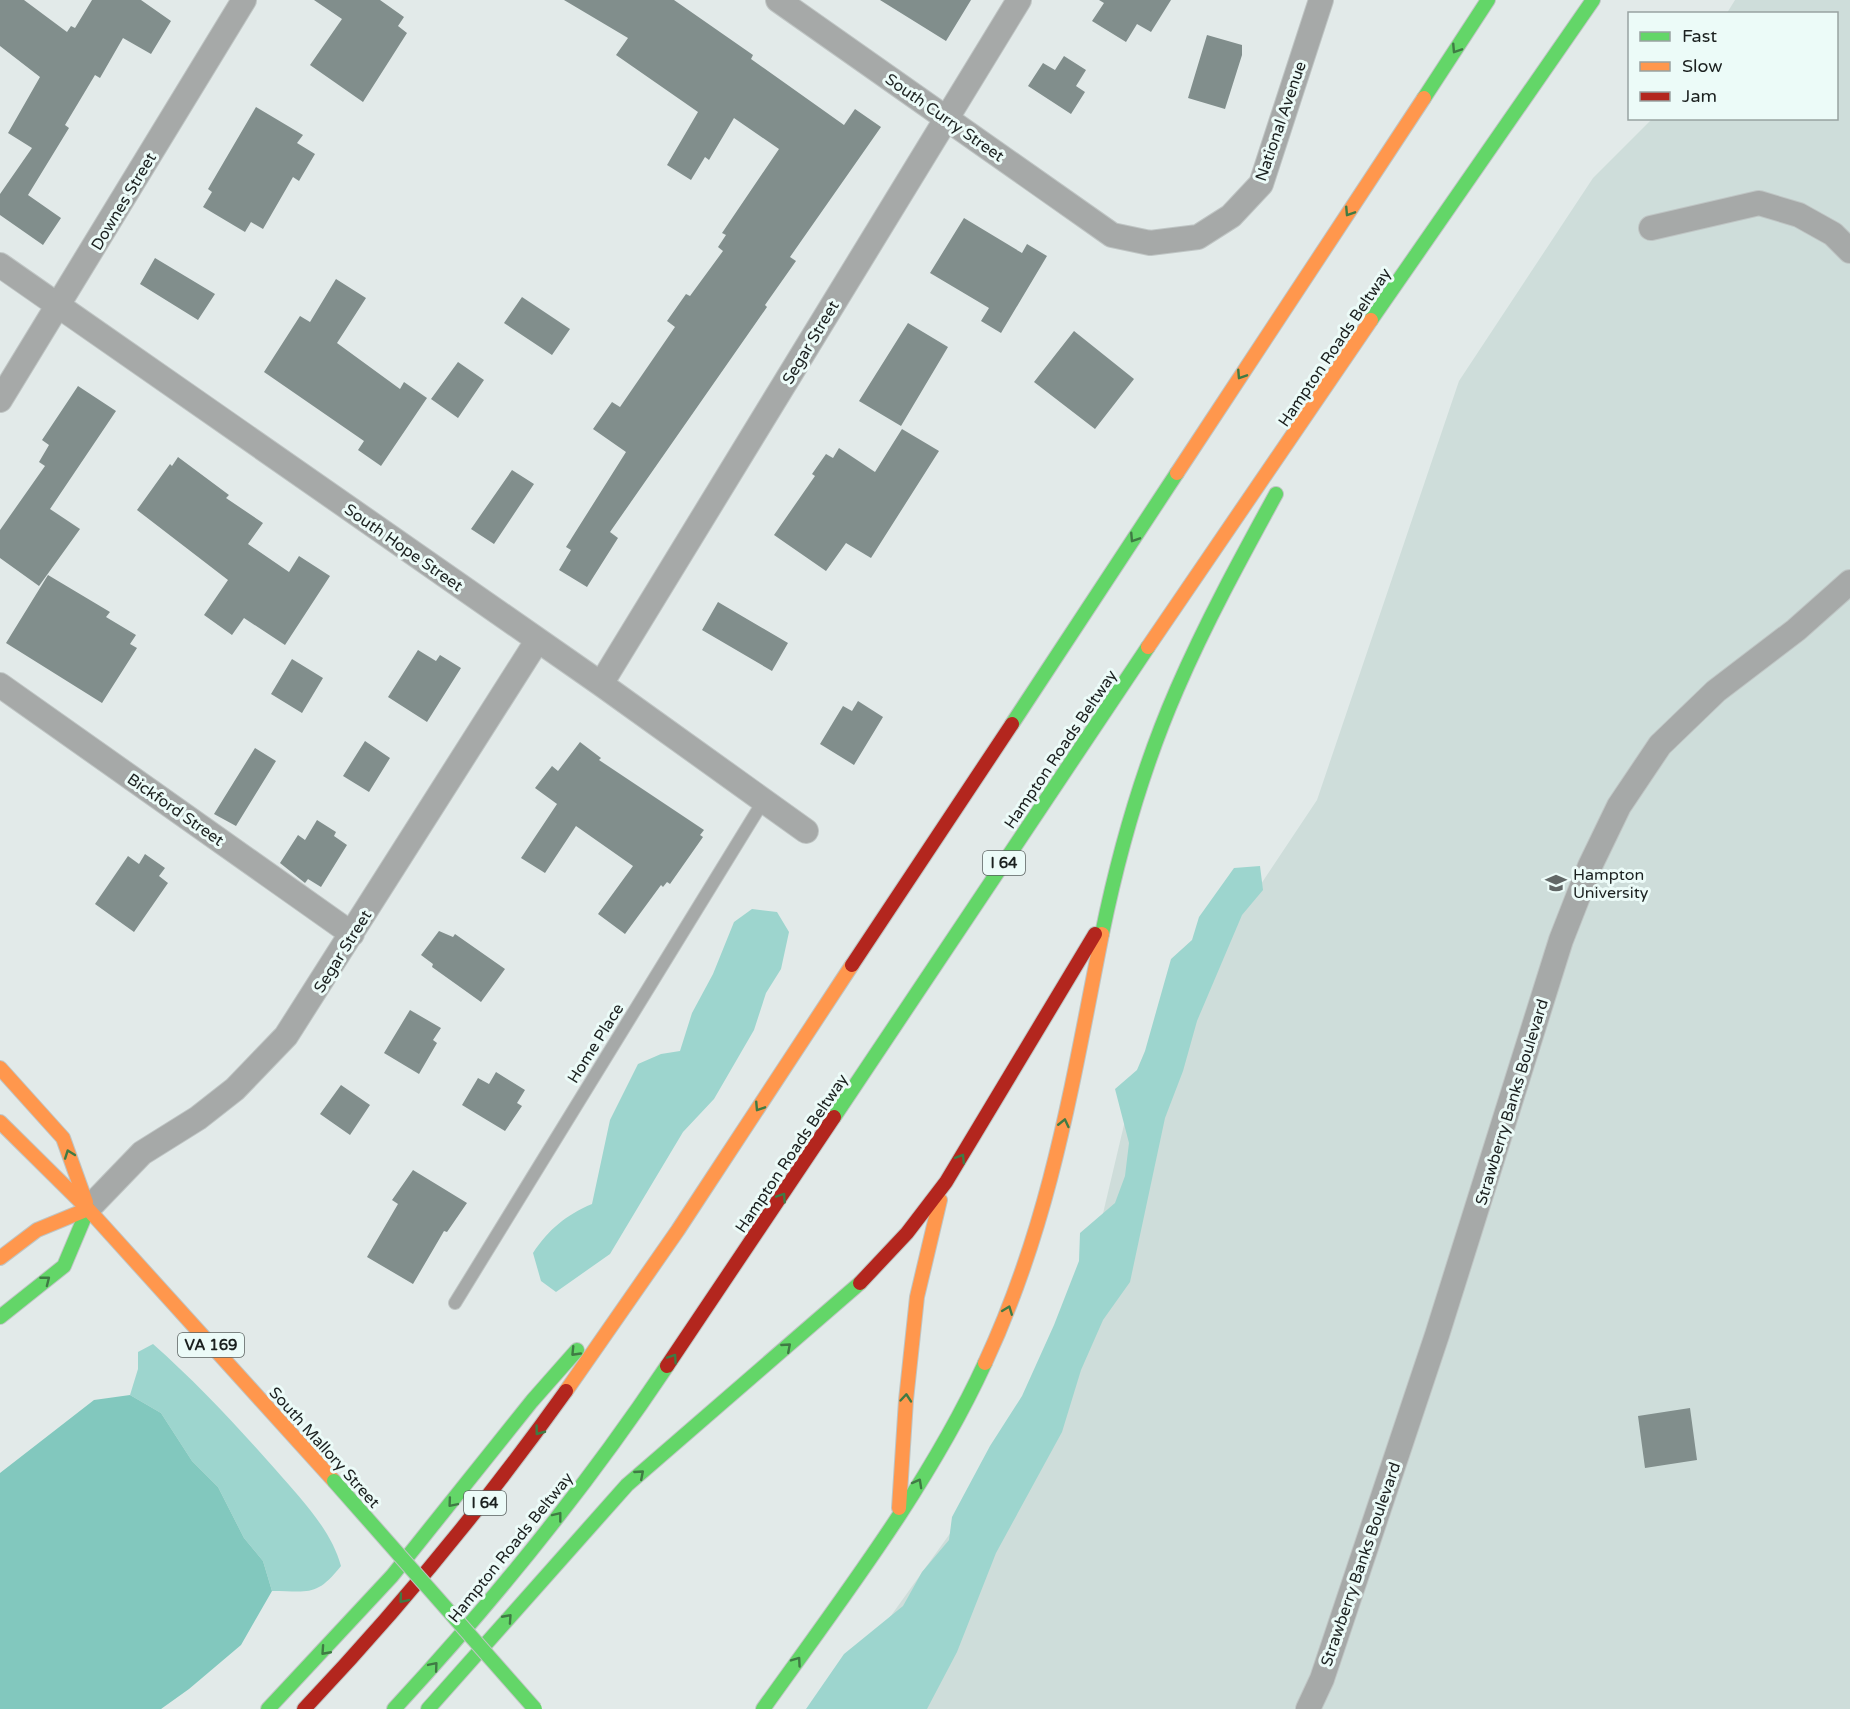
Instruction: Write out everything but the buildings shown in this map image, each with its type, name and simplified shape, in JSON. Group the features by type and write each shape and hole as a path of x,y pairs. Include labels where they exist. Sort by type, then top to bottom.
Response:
{"main road":[{"name":"I 64","path":"304,1709 344,1670 484,1503 551,1416 644,1280 1488,0"},
{"name":"Hampton Roads Beltway","path":"394,1709 521,1562 591,1474 657,1381 1146,650 1347,360 1527,92 1593,0"},
{"path":"1294,459 1347,360"},
{"path":"763,1709 898,1519 967,1401 1000,1332 1028,1260 1081,1049 1106,914 1147,769 1172,700 1208,623 1283,479"},
{"path":"428,1709 627,1485 874,1270 907,1233 945,1182 1106,914"},
{"name":"South Mallory Street","path":"0,1068 63,1138 88,1209"},
{"name":"South Mallory Street","path":"0,1122 88,1209 535,1709"},
{"path":"898,1519 906,1400 917,1297 945,1182"},
{"path":"0,1258 37,1230 88,1209"},
{"path":"0,1317 64,1266 88,1209"},
{"path":"268,1709 317,1660 373,1598 461,1492 540,1389 644,1280"}],"street":[{"name":"Downes Street","path":"0,400 244,0"},
{"name":"South Curry Street","path":"778,0 1112,235"},
{"name":"Segar Street","path":"601,684 1019,0"},
{"name":"National Avenue","path":"1112,235 1150,243 1198,237 1231,216 1261,184 1321,0"},
{"path":"1651,228 1759,203 1799,215 1833,234 1850,251"},
{"name":"South Hope Street","path":"0,266 601,684 806,831"},
{"name":"Strawberry Banks Boulevard","path":"1308,1709 1328,1659 1434,1346 1561,940 1590,866 1619,806 1660,745 1716,691 1796,630 1850,582"},
{"name":"Segar Street","path":"88,1209 142,1153 219,1102 263,1062 298,1020 537,641"},
{"name":"Bickford Street","path":"0,685 352,934"}],"lane":[{"name":"Home Place","path":"454,1303 764,800"}],"shaded area":[{"name":"Hampton University","path":"1735,0 1850,0 1850,1709 824,1709 987,1482 1096,1243 1137,1070 1317,800 1459,381 1593,178 1651,120 1838,120 1838,12 1728,12"},
{"path":"1260,866 1263,890 1242,915 1197,1021 1183,1071 1165,1118 1130,1282 1103,1320 1081,1370 1062,1432 996,1553 957,1652 927,1709 806,1709 844,1654 903,1606 922,1572 949,1540 952,1517 990,1446 1022,1396 1054,1325 1079,1261 1080,1233 1115,1203 1125,1176 1129,1143 1115,1089 1137,1070 1145,1051 1171,959 1192,940 1199,917 1234,868"},
{"path":"752,909 777,912 789,932 781,969 766,993 754,1030 714,1099 683,1132 610,1254 556,1292 541,1281 533,1253 559,1224 592,1204 610,1120 638,1064 661,1054 680,1051 692,1013 713,974 734,922"},
{"path":"153,1344 231,1420 314,1514 330,1539 341,1566 318,1588 304,1591 272,1591 263,1561 244,1538 218,1487 192,1461 161,1413 130,1395 138,1369 138,1352"},
{"path":"130,1395 161,1413 192,1461 218,1487 244,1538 263,1561 272,1591 241,1645 189,1689 161,1709 0,1709 0,1473 94,1400"}],"traffic: fast":[{"path":"1424,98 1488,0"},
{"path":"1371,320 1593,0"},
{"path":"1012,724 1177,473"},
{"path":"1102,934 1133,810 1153,749 1188,664 1276,494"},
{"path":"834,1117 1148,647"},
{"path":"0,1317 64,1266 88,1209"},
{"path":"428,1709 627,1485 860,1283"},
{"path":"268,1709 392,1576 532,1401 577,1350"},
{"path":"763,1709 911,1498 962,1409 985,1363"},
{"path":"394,1709 431,1669 537,1543 604,1456 667,1366"},
{"path":"334,1481 535,1709"}],"traffic: slow":[{"path":"1177,473 1424,98"},
{"path":"1148,647 1371,320"},
{"path":"985,1363 1008,1310 1043,1204 1069,1098 1102,934"},
{"path":"566,1391 678,1230 852,965"},
{"path":"0,1068 63,1138 86,1202"},
{"path":"0,1122 88,1209 334,1481"},
{"path":"899,1508 906,1400 917,1297 940,1200"},
{"path":"0,1258 37,1230 88,1209"}],"traffic: jam":[{"path":"852,965 1012,724"},
{"path":"860,1283 907,1233 946,1182 1095,934"},
{"path":"667,1366 834,1117"},
{"path":"304,1709 374,1633 441,1554 505,1474 566,1391"}],"place":[{"name":"Hampton University","path":"1556,883"}]}
